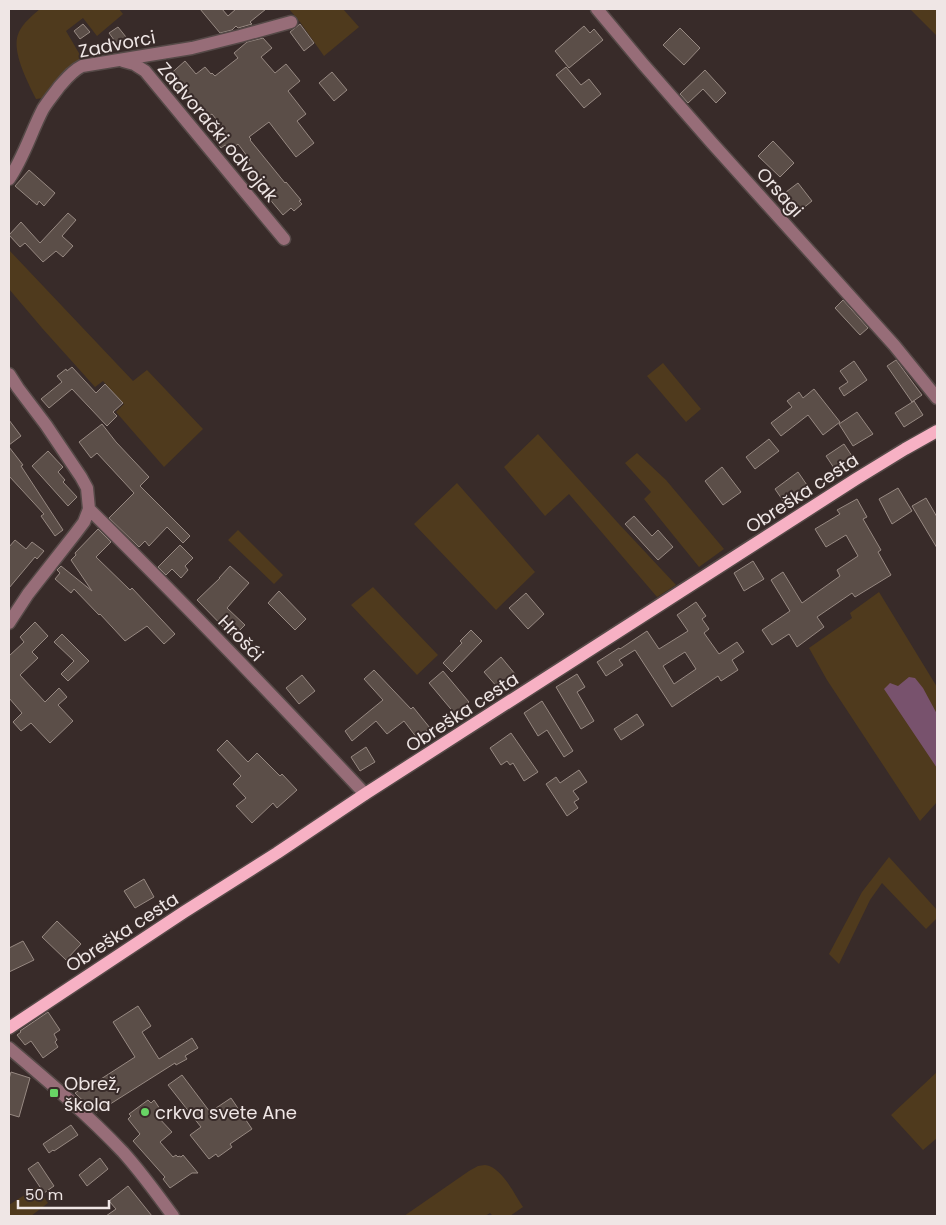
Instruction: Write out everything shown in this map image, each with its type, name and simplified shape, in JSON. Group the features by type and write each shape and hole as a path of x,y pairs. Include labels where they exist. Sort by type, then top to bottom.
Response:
{"main road":[{"name":"Obreška cesta","path":"9,1028 366,794 856,479 937,431"}],"street":[{"name":"Orsagi","path":"597,9 712,144 894,345 937,398"},
{"name":"Zadvorci","path":"9,179 25,151 44,107 74,70 82,66 192,48 291,22"},
{"name":"Zadvorački odvojak","path":"117,60 134,64 149,75 284,239"},
{"path":"9,374 82,477 87,488 88,509 84,522 28,594 9,623"},
{"name":"Hrošći","path":"88,509 158,577 366,794"},
{"path":"9,1048 63,1095 123,1153 151,1185 173,1216"}],"shaded area":[{"path":"40,9 119,9 123,14 97,36 83,18 66,31 83,60 43,98 36,99 18,57 17,39 23,25"},
{"path":"289,9 343,9 359,27 324,56"},
{"path":"910,9 937,9 937,36"},
{"path":"9,250 133,381 147,370 203,429 164,467 116,412 124,404 103,381 95,387 9,289"},
{"path":"663,363 701,409 686,422 647,376"},
{"path":"538,434 676,585 657,597 569,494 545,516 504,467"},
{"path":"637,453 666,480 724,549 699,567 644,499 651,492 625,463"},
{"path":"457,483 535,572 496,610 414,524"},
{"path":"238,530 283,575 274,584 228,540"},
{"path":"373,587 438,655 417,675 351,605"},
{"path":"879,592 937,687 937,802 920,821 827,680 809,648 852,618 850,613"},
{"path":"909,677 915,678 923,688 937,714 937,768 884,689 890,683 898,686"},
{"path":"889,857 937,910 937,918 926,929 882,883 870,900 839,964 829,954 862,892"},
{"path":"937,1072 937,1138 923,1150 891,1115"},
{"path":"485,1165 491,1167 502,1176 523,1207 510,1216 493,1216 490,1213 485,1216 404,1216 469,1171 478,1166"},
{"path":"37,1187 48,1203 31,1216 9,1216 9,1205"}],"building":[{"path":"200,9 222,9 228,16 236,9 266,9 250,22 252,24 238,28 236,26 232,30 220,33"},
{"path":"83,24 90,32 80,39 74,31"},
{"path":"300,24 314,43 304,51 290,32"},
{"path":"584,26 590,33 594,29 603,40 569,68 555,51"},
{"path":"118,27 126,37 117,44 109,33"},
{"path":"680,28 700,48 684,65 663,45"},
{"path":"263,38 272,48 261,57 275,73 286,64 300,81 288,91 306,114 297,121 314,143 296,157 269,122 249,137 285,183 301,200 299,201 302,204 294,211 291,208 283,215 267,196 272,192 261,178 255,182 242,166 250,160 238,144 232,149 225,145 221,148 214,139 223,128 212,114 205,119 184,92 182,94 167,77 185,61 196,74 205,67 215,76 238,58 234,53 247,42"},
{"path":"566,67 581,85 589,79 601,94 584,108 556,75"},
{"path":"705,70 726,93 716,103 703,89 688,103 680,94"},
{"path":"332,72 347,90 334,101 319,83"},
{"path":"773,141 794,163 780,177 758,156"},
{"path":"29,170 55,193 44,206 39,201 37,205 15,186"},
{"path":"798,183 812,201 797,213 782,195"},
{"path":"68,213 76,220 62,236 73,246 63,257 56,251 43,262 25,243 20,247 9,235 21,222 40,243"},
{"path":"843,300 868,328 860,335 835,308"},
{"path":"896,360 922,395 912,402 887,366"},
{"path":"854,361 867,380 844,396 839,388 848,382 840,371"},
{"path":"72,367 96,393 105,384 123,403 113,412 117,416 107,426 72,389 49,408 41,399 62,382 57,376"},
{"path":"814,389 840,422 823,435 808,415 781,436 771,423 792,407 787,401 799,392 803,398"},
{"path":"914,401 923,415 904,427 895,413"},
{"path":"857,412 873,434 853,446 839,424"},
{"path":"9,420 21,436 9,445"},
{"path":"102,424 149,477 140,486 190,536 183,543 167,527 149,546 145,541 139,547 109,518 134,493 97,453 91,458 79,442"},
{"path":"769,439 779,451 755,469 746,457"},
{"path":"844,444 856,462 838,474 826,456"},
{"path":"9,447 23,465 21,466 63,530 55,536 41,516 44,514 9,476"},
{"path":"48,451 63,467 58,472 65,480 63,482 77,497 68,506 32,466"},
{"path":"722,467 741,492 723,505 705,481"},
{"path":"798,472 809,488 786,505 775,489"},
{"path":"898,488 912,511 892,524 879,499"},
{"path":"926,498 937,517 937,548 912,506"},
{"path":"857,499 867,517 863,519 881,550 878,552 891,575 855,597 852,593 817,617 824,627 797,647 789,634 772,645 762,630 790,611 771,580 783,572 802,603 840,576 837,570 858,556 846,535 826,547 815,529 840,514 837,510"},
{"path":"634,516 652,536 658,530 673,547 658,560 625,524"},
{"path":"98,529 111,542 96,557 130,590 132,588 175,634 164,644 147,626 125,641 74,589 71,593 55,579 60,573 57,570 61,566 92,591 71,560 76,555 75,553"},
{"path":"15,540 26,549 32,542 44,551 37,559 35,557 9,588 9,547"},
{"path":"180,545 193,558 185,566 188,570 181,578 172,569 166,575 158,567"},
{"path":"753,561 764,579 744,591 734,573"},
{"path":"230,566 249,583 227,608 245,625 233,637 197,600"},
{"path":"279,591 306,619 295,630 268,603"},
{"path":"526,593 544,614 528,629 509,608"},
{"path":"696,602 706,616 702,619 709,629 704,633 719,654 737,642 744,652 732,660 738,670 721,681 718,676 672,707 635,650 619,660 623,665 606,676 597,662 647,631 659,649 688,631 677,615","holes":["685,652 696,669 674,684 663,666"]},
{"path":"35,622 48,636 32,652 38,658 20,675 45,702 59,688 67,697 58,705 73,721 50,743 31,723 21,731 13,722 22,713 9,698 9,656 24,642 20,637"},
{"path":"471,630 482,641 452,672 443,663 462,643 460,641"},
{"path":"62,634 89,661 68,681 61,674 74,661 54,642"},
{"path":"501,657 515,674 498,688 484,672"},
{"path":"374,670 411,709 413,707 430,728 417,738 404,721 387,734 376,721 352,741 345,731 383,700 364,679"},
{"path":"443,671 469,702 455,714 429,683"},
{"path":"577,674 585,687 577,692 594,721 581,729 556,687"},
{"path":"302,675 315,691 299,704 286,688"},
{"path":"542,701 573,751 564,757 547,730 538,736 524,713"},
{"path":"637,714 644,725 621,740 614,729"},
{"path":"511,733 538,772 524,781 513,763 510,765 507,761 501,765 490,748"},
{"path":"227,740 248,762 257,753 280,776 282,774 297,790 277,808 273,803 252,823 236,806 246,798 233,784 241,776 217,750"},
{"path":"366,747 375,762 360,771 351,757"},
{"path":"579,770 587,782 573,791 579,799 574,802 578,808 567,816 546,784 556,777 560,783"},
{"path":"144,879 154,897 135,908 124,891"},
{"path":"57,921 81,944 66,960 42,937"},
{"path":"23,941 34,960 9,972 9,948"},
{"path":"138,1006 151,1026 142,1032 159,1059 192,1038 198,1048 185,1056 187,1059 176,1065 175,1063 96,1113 75,1093 86,1086 87,1088 135,1057 113,1022"},
{"path":"48,1012 60,1030 54,1034 58,1047 43,1058 31,1041 25,1045 17,1035"},
{"path":"11,1072 30,1078 19,1117 9,1114 9,1079"},
{"path":"182,1075 210,1112 231,1098 252,1129 230,1144 232,1147 218,1157 216,1154 209,1159 190,1135 201,1127 168,1085"},
{"path":"148,1100 151,1103 154,1100 160,1109 157,1111 159,1114 157,1116 172,1132 160,1142 173,1157 176,1155 181,1157 183,1155 198,1173 192,1173 170,1188 163,1179 165,1177 133,1141 140,1134 128,1119 131,1116 129,1114"},
{"path":"71,1125 78,1135 49,1153 43,1144"},
{"path":"100,1158 108,1169 87,1186 79,1175"},
{"path":"38,1162 54,1186 44,1193 28,1169"},
{"path":"128,1186 152,1216 106,1216 116,1209 109,1201"}],"place":[{"name":"Obrež, škola","path":"54,1093"},
{"name":"crkva svete Ane","path":"145,1112"}]}
